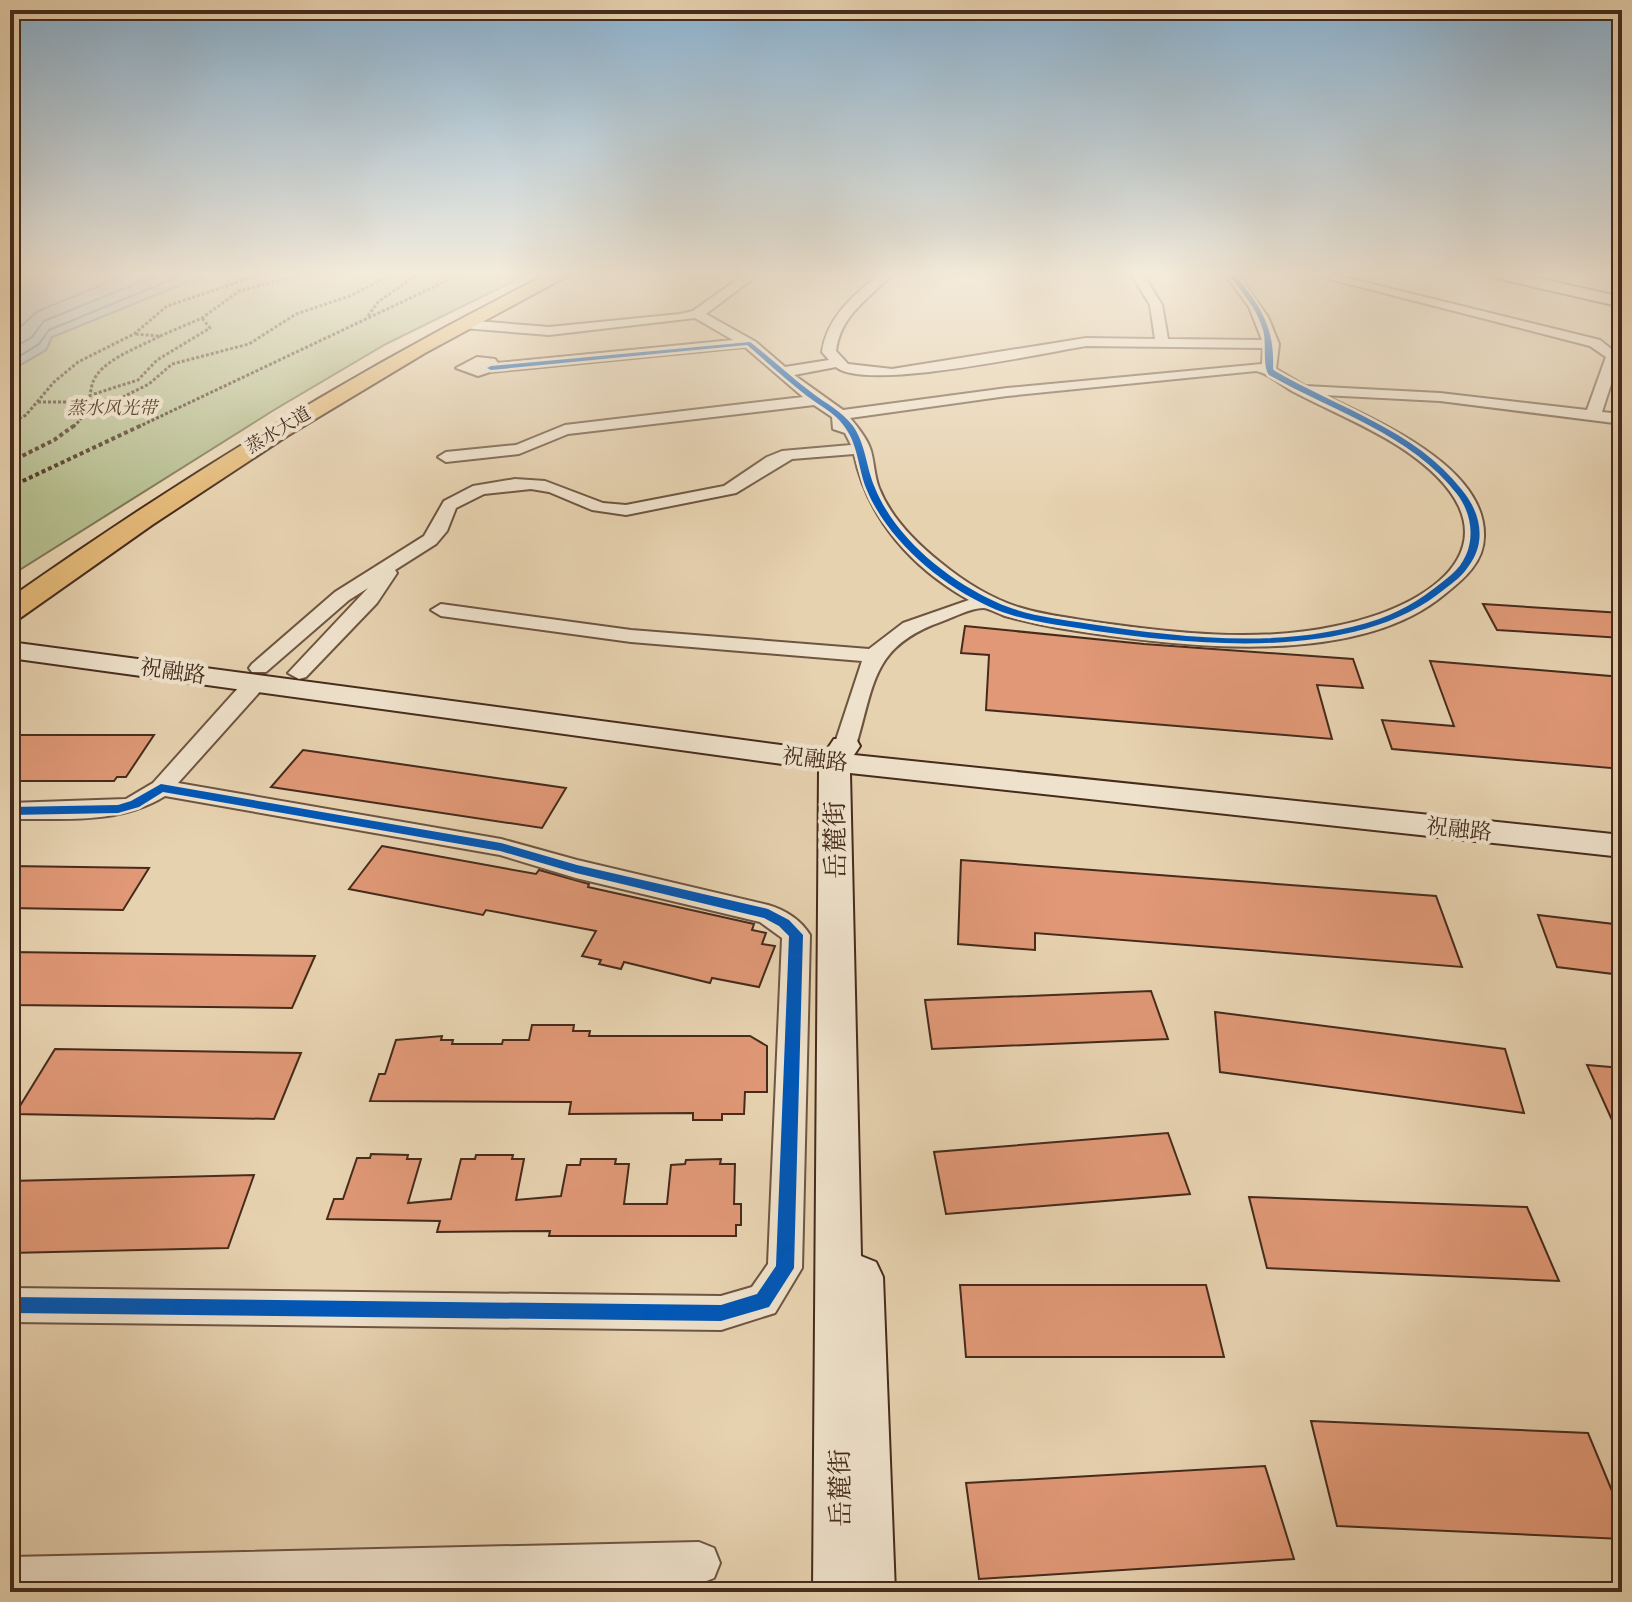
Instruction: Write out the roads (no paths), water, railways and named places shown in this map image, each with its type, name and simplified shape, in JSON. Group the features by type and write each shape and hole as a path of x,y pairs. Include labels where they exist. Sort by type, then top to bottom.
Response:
{"main road":[{"name":"蒸水大道","path":"10,589 296,403 396,349"},
{"name":"蒸水大道","path":"10,612 113,538 252,445 420,349"},
{"name":"祝融路","path":"10,639 843,757 1622,846"},
{"name":"祝融路","path":"10,650 258,675 299,673 843,757 1622,826"},
{"name":"岳麓街","path":"841,1592 843,757"},
{"name":"岳麓街","path":"843,757 867,1592"}],"street":[{"path":"491,368 689,349"},
{"path":"756,349 791,374 817,400 840,415 858,441 868,478 897,531 933,564 985,601 1048,620 1113,631 1223,639 1331,632 1381,621 1419,607 1447,587 1478,545 1473,516 1460,492 1420,452 1376,426 1298,389 1269,369 1256,367 1007,392 840,415"},
{"path":"830,349 840,365"},
{"path":"791,374 840,365 892,373 1044,349"},
{"path":"1269,369 1271,349"},
{"path":"1593,415 1613,356 1603,349"},
{"path":"1298,389 1440,397 1622,421"},
{"path":"446,457 519,449 565,430 817,400"},
{"path":"791,455 832,438 842,427 840,415"},
{"path":"791,455 858,441"},
{"path":"10,811 118,809 135,804 161,788 258,675 342,596 430,540 438,531 438,521 445,509 478,491 528,484 548,486 595,507 632,511 673,498 725,492 743,485 776,458 858,441"},
{"path":"810,453 846,459 868,478"},
{"path":"299,673 370,599 394,564"},
{"path":"843,757 875,656 889,639 909,628 985,601"},
{"path":"441,610 631,636 875,656"},
{"path":"10,1305 721,1313 763,1301 785,1268 796,935 784,923 768,914 576,869 501,847 161,788"},
{"path":"10,1578 699,1563"}],"water":[{"path":"10,349 47,349 46,350 10,371"}],"park label":[{"name":"蒸水风光带","path":"112,408"}]}
